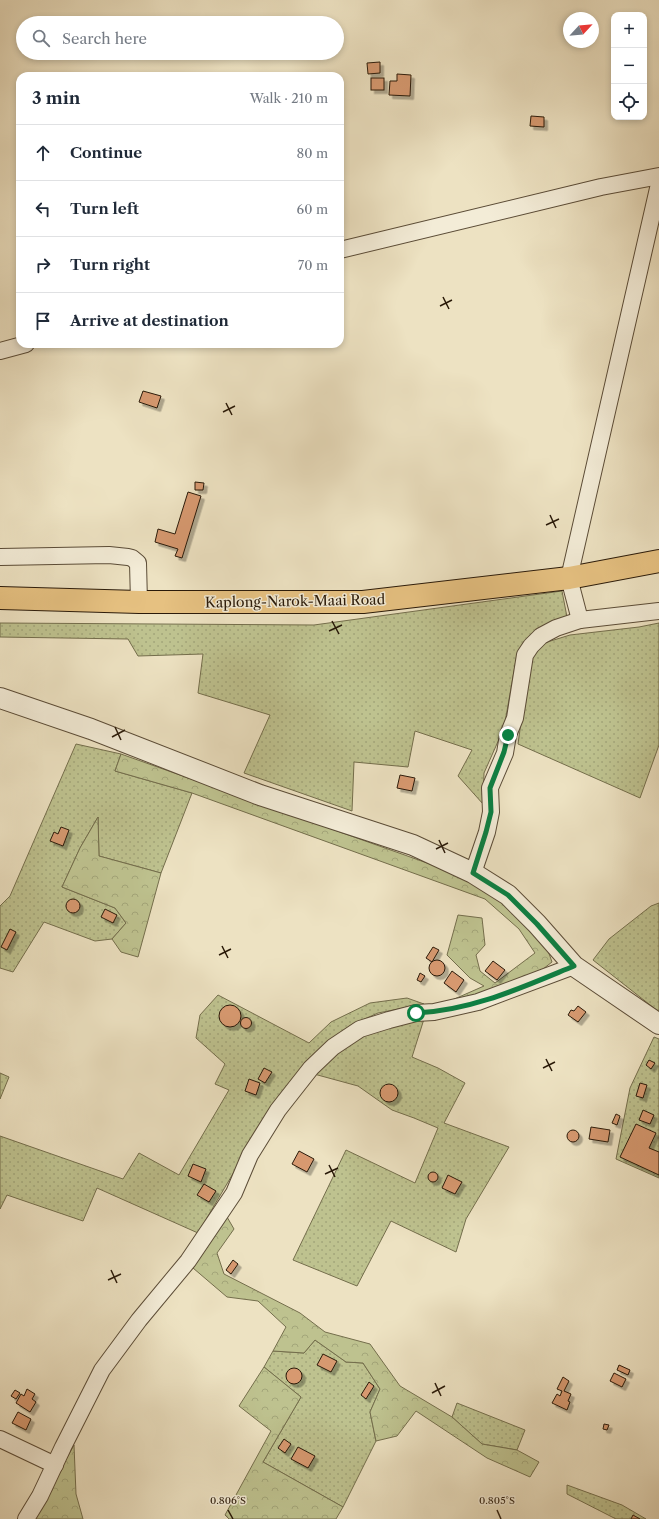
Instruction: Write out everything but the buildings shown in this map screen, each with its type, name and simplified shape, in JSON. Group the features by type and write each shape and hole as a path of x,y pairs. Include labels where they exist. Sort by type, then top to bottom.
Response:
{"highway":[{"name":"Kaplong-Narok-Maai Road","path":"0,598 139,602 363,602 569,578 659,561"}],"street":[{"path":"344,249 601,187 659,176"},
{"path":"580,620 569,578 659,184"},
{"path":"0,351 16,347"},
{"path":"0,557 109,555 132,558 138,563 139,602"},
{"path":"473,873 491,812 490,788 515,718 525,655 541,636 556,628 580,620 659,611"},
{"path":"0,698 91,729 260,795 413,846 473,873 508,895 537,924 574,966 659,1024"},
{"path":"26,1519 40,1496 102,1370 139,1320 188,1261 234,1193 250,1155 278,1110 311,1068 328,1052 360,1029 416,1013 434,1012 478,1002 574,966"},
{"path":"0,1439 55,1465"}],"green space":[{"path":"562,591 567,617 537,629 517,654 504,728 484,773 483,804 458,776 472,750 415,731 408,767 354,762 352,811 244,773 270,715 198,693 203,654 138,656 128,639 0,637 0,623 314,625"},
{"path":"659,623 659,745 640,798 518,744 530,658 544,643 570,635 639,627"},
{"path":"76,744 121,754 115,771 192,793 161,873 99,856 98,817 80,848 62,887 115,908 126,923 112,939 95,941 44,922 13,972 0,968 0,906 10,896"},
{"path":"121,754 472,879 523,916 546,945 552,962 534,976 478,998 443,1004 484,986 470,978 447,955 458,915 482,918 485,945 476,955 480,971 495,983 535,953 519,929 485,899 192,793 115,771"},
{"path":"98,817 99,856 161,873 138,957 121,952 112,939 126,923 115,908 62,887 80,848"},
{"path":"659,903 659,1012 593,960 609,939 651,906"},
{"path":"218,995 309,1043 331,1022 370,1003 407,998 424,1004 378,1013 351,1025 314,1056 274,1104 198,1233 97,1188 83,1221 7,1195 0,1209 0,1136 123,1179 139,1153 179,1175 229,1090 215,1084 225,1064 196,1038 200,1015"},
{"path":"424,1019 412,1057 438,1068 465,1083 444,1123 509,1147 466,1219 456,1252 391,1221 357,1286 293,1260 346,1150 415,1183 438,1128 392,1110 358,1086 314,1074 357,1036"},
{"path":"654,1037 659,1039 659,1178 616,1159 630,1088"},
{"path":"0,1073 9,1077 0,1099"},
{"path":"227,1217 234,1229 217,1253 224,1274 300,1313 325,1332 370,1344 400,1386 452,1417 482,1444 517,1450 539,1462 530,1477 487,1458 416,1411 397,1436 376,1441 370,1412 380,1389 363,1363 346,1362 315,1340 304,1353 273,1351 286,1327 258,1301 227,1297 193,1268"},
{"path":"315,1340 346,1362 363,1363 380,1389 370,1412 376,1441 343,1507 263,1462 301,1397 264,1367 273,1351 304,1353"},
{"path":"264,1367 301,1397 263,1462 343,1507 336,1519 229,1519 225,1515 271,1431 239,1406"},
{"path":"457,1403 525,1430 517,1450 482,1444 452,1417"},
{"path":"74,1445 76,1494 83,1519 33,1519"},
{"path":"567,1485 622,1505 646,1519 616,1519 567,1494"}],"route":[{"path":"416,1013 457,1008 478,1002 574,966 537,924 508,895 473,873 491,812 490,788 504,752 508,735"}]}
